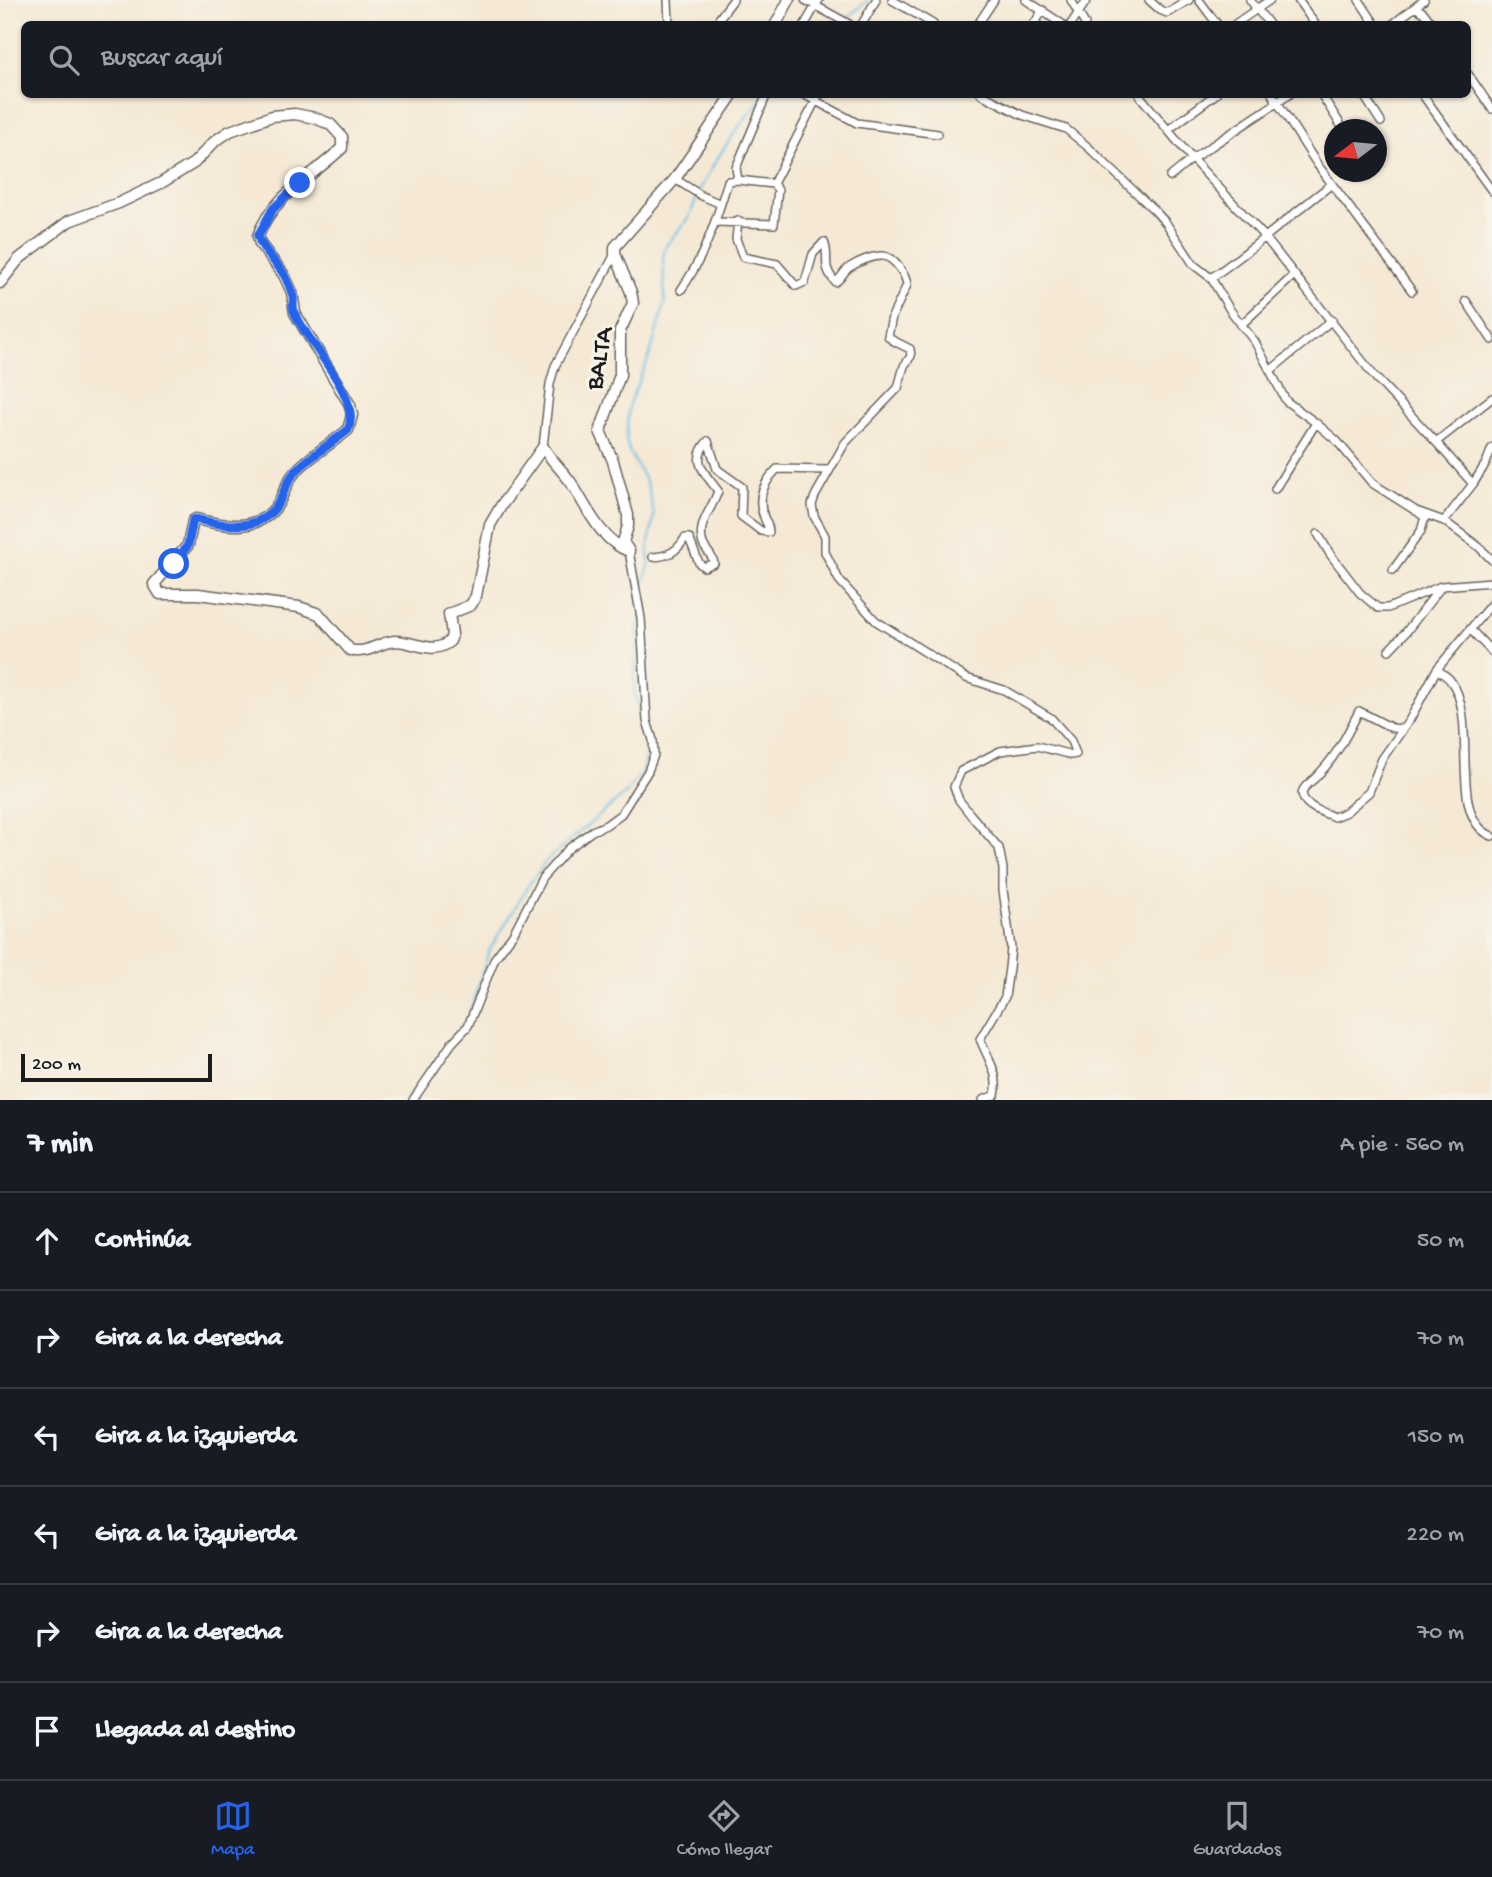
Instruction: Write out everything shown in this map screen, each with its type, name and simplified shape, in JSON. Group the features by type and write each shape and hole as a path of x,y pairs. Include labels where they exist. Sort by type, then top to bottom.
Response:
{"street":[{"path":"668,0 669,21"},
{"path":"717,21 733,0"},
{"path":"778,21 789,0"},
{"path":"805,0 817,3 844,21"},
{"path":"864,21 876,0"},
{"path":"892,0 928,21"},
{"path":"980,21 994,0"},
{"path":"1026,0 1058,21"},
{"path":"1071,0 1083,21"},
{"path":"1073,21 1087,0"},
{"path":"1151,2 1167,13 1189,0"},
{"path":"1199,0 1215,21"},
{"path":"1250,0 1267,21"},
{"path":"1240,21 1270,0"},
{"path":"1298,0 1313,21"},
{"path":"1359,0 1374,21"},
{"path":"1397,21 1424,0"},
{"path":"807,21 817,3"},
{"path":"1415,7 1430,21"},
{"path":"1036,21 1043,10"},
{"path":"1471,78 1492,109"},
{"path":"0,283 19,259 69,221 119,203 161,183 194,163 215,141 230,131 272,116 295,114 330,124 342,137 342,148 288,193 273,209 258,236 260,244 284,275 292,292 295,313 350,405 351,424 348,430 297,470 287,482 272,513 256,523 226,526 193,520 188,545 154,584 160,594 198,594 299,607 319,614 350,650 355,652 390,642 427,648 445,646 452,634 449,614 467,607 476,596 490,525 543,447 550,384 555,366 615,254 615,247 675,179 730,98"},
{"path":"738,180 736,168 765,98"},
{"path":"773,184 817,98 857,123 938,134"},
{"path":"989,98 1022,115 1066,129 1155,211 1194,265 1210,278 1255,342 1286,401 1337,441 1372,483 1425,517 1421,531 1393,570"},
{"path":"1143,98 1192,159 1264,236 1375,377 1473,484"},
{"path":"1168,130 1211,98"},
{"path":"1275,98 1332,184 1412,291"},
{"path":"1170,177 1235,129 1285,98"},
{"path":"1324,98 1337,119"},
{"path":"1366,98 1379,119"},
{"path":"1425,98 1492,191"},
{"path":"675,179 688,189 721,204"},
{"path":"681,290 695,270 717,222 728,181 773,184 778,190 774,224 717,222"},
{"path":"1210,278 1246,253 1332,184"},
{"path":"738,221 736,239 743,257 777,264 796,285 804,282 813,254 824,242 827,249 826,269 835,282 852,265 882,256 888,258 902,272 907,281 906,289 892,317 888,336 908,347 911,352 898,388 845,443 828,470 812,505 814,516 825,536 825,552 839,580 876,621 966,678 1004,690 1051,718 1076,750 1076,754 1072,755 1037,746 1000,751 961,771 954,787 959,800 999,848 1011,948 1005,997 980,1039 995,1073 998,1087 995,1095 983,1100"},
{"name":"BALTA","path":"615,254 633,303 620,331 620,375 600,431 613,461 628,514 626,547"},
{"path":"1241,325 1294,275"},
{"path":"1466,301 1492,340"},
{"path":"1272,370 1332,320"},
{"path":"1436,442 1492,398"},
{"path":"1275,489 1316,423"},
{"path":"653,557 675,552 685,538 689,538 699,563 704,567 714,563 712,554 703,544 705,516 715,502 718,491 703,474 699,461 703,446 708,441 718,469 742,487 741,516 761,531 769,533 761,499 766,480 777,470 828,470"},
{"path":"413,1100 452,1043 468,1026 495,958 513,934 541,878 568,849 621,814 648,771 654,755 647,721 637,587 626,547 616,545 595,522 543,447"},
{"path":"1444,521 1473,484 1492,448"},
{"path":"1416,511 1444,521 1492,560"},
{"path":"1318,534 1329,554 1360,593 1378,608 1388,608 1441,586 1492,582"},
{"path":"1389,650 1441,586"},
{"path":"1403,729 1392,728 1359,711 1343,744 1318,776 1303,790 1302,796 1314,808 1333,817 1346,812 1369,792 1382,759 1403,729 1437,670 1492,603"},
{"path":"1471,630 1492,652"},
{"path":"1437,670 1450,680 1461,704 1465,725 1465,777 1471,814 1483,831 1492,836"}],"waterway":[{"path":"845,20 868,0"},
{"path":"699,192 728,143 762,98"},
{"path":"640,593 649,567 649,543 654,515 647,484 629,451 626,439 629,404 650,355 665,302 665,247 689,218 697,197"},
{"path":"451,1040 469,1015 489,951 531,881 548,859 626,793 641,774 648,748 634,692 638,623"},
{"path":"407,1100 441,1053"}],"route":[{"path":"174,564 188,545 193,520 226,526 256,523 272,513 287,482 297,470 348,430 351,424 350,405 295,313 292,292 284,275 260,244 258,236 273,209 300,183"}]}
